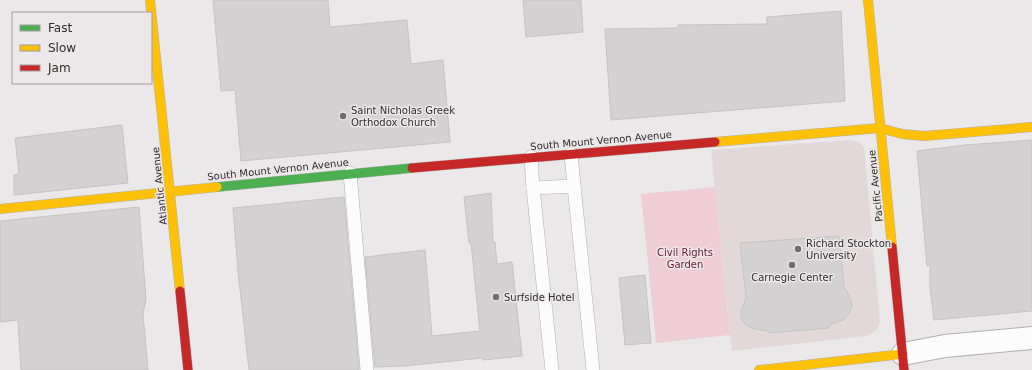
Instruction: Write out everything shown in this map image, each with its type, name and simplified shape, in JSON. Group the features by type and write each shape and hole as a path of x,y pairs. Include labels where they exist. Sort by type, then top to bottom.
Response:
{"main road":[{"name":"Atlantic Avenue","path":"150,0 151,12"},
{"name":"Pacific Avenue","path":"868,0 904,362"},
{"name":"Atlantic Avenue","path":"152,18 171,192 188,370"},
{"name":"South Mount Vernon Avenue","path":"0,209 350,173 880,128 902,134 924,136 1032,127"},
{"path":"759,370 904,362"}],"street":[{"path":"904,362 945,346 1032,338"}],"lane":[{"path":"571,154 593,370"},
{"path":"531,157 552,370"},
{"path":"350,173 367,370"},
{"path":"533,188 574,186"}],"shaded area":[{"name":"Richard Stockton University","path":"851,140 859,142 864,147 880,323 876,331 866,336 732,351 711,150"}],"green space":[{"name":"Civil Rights Garden","path":"715,187 730,335 656,343 641,194"}],"building":[{"name":"Saint Nicholas Greek Orthodox Church","path":"213,0 328,0 330,27 407,20 411,64 443,60 450,142 241,161 235,90 221,91"},
{"path":"523,0 581,0 583,32 526,37"},
{"path":"841,11 845,101 611,120 605,29 678,28 678,25 767,24 767,17"},
{"path":"122,125 128,183 14,195 14,175 19,174 15,138"},
{"path":"1032,140 1032,311 934,320 930,288 930,265 927,266 917,151 965,145"},
{"path":"491,193 493,242 495,242 497,264 512,262 522,356 483,360 482,358 405,366 375,367 365,257 425,250 432,336 480,331 471,243 469,243 464,197"},
{"path":"344,197 359,370 249,370 238,271 233,208"},
{"path":"139,207 146,299 143,314 148,370 21,370 18,320 0,322 0,221"},
{"name":"Carnegie Center","path":"839,236 844,287 849,295 852,305 849,314 843,320 829,325 829,328 769,333 769,331 754,329 746,325 741,318 741,311 746,298 740,243"},
{"path":"645,275 651,343 625,345 619,278"}],"traffic: fast":[{"path":"217,187 412,168"}],"traffic: slow":[{"path":"150,0 151,12"},
{"path":"868,0 892,247"},
{"path":"152,19 180,291"},
{"path":"715,142 880,128 902,134 924,136 1032,127"},
{"path":"0,209 217,187"},
{"path":"759,370 903,354"}],"traffic: jam":[{"path":"412,168 715,142"},
{"path":"892,247 904,370"},
{"path":"180,291 188,370"}],"place":[{"name":"Saint Nicholas Greek Orthodox Church","path":"343,116"},
{"name":"Richard Stockton University","path":"798,249"},
{"name":"Carnegie Center","path":"792,265"},
{"name":"Surfside Hotel","path":"496,297"}]}
